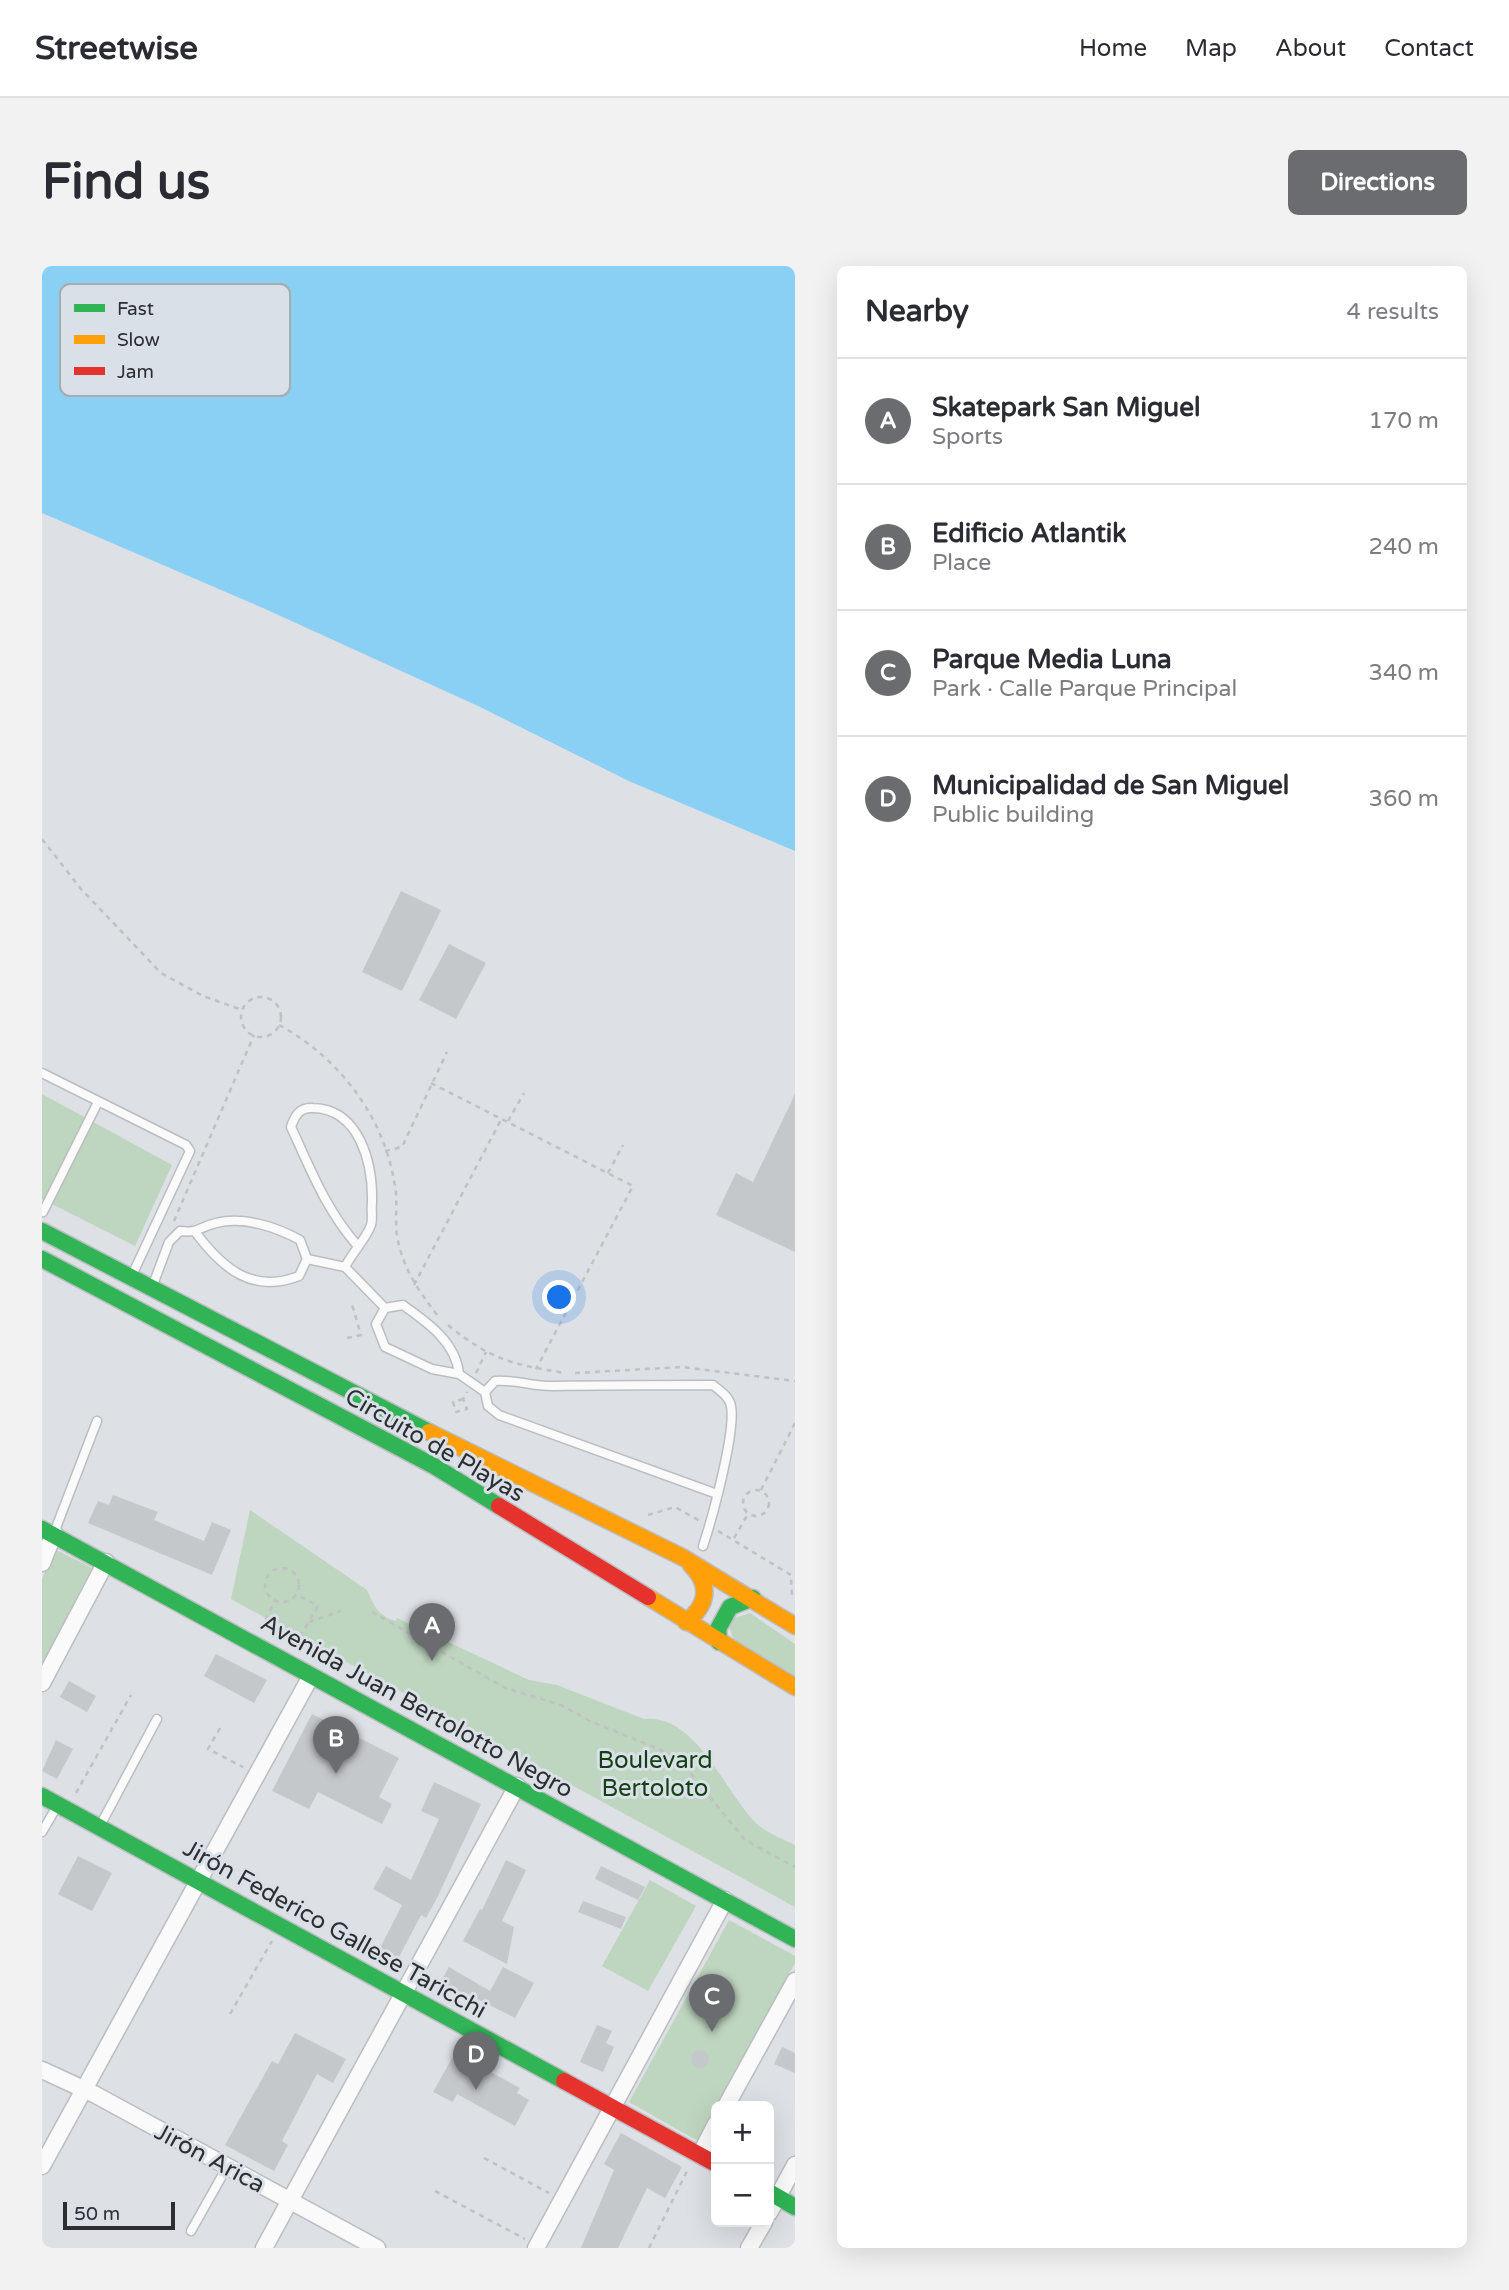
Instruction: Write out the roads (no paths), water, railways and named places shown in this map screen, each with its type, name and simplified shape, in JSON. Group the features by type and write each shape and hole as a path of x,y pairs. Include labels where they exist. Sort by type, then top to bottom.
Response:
{"main road":[{"name":"Circuito de Playas","path":"42,1231 360,1398 643,1537 754,1598 795,1626"},
{"name":"Circuito de Playas","path":"42,1259 434,1466 795,1687"},
{"name":"Avenida Juan Bertolotto Negro","path":"48,1531 795,1939"},
{"path":"685,1622 703,1606 707,1595 706,1583 691,1564"},
{"path":"719,1642 718,1629 730,1607 754,1598"},
{"name":"Jirón Federico Gallese Taricchi","path":"42,1796 711,2161"},
{"path":"774,2196 795,2207"}],"street":[{"path":"42,1563 48,1531"},
{"path":"42,1683 106,1562"},
{"path":"42,2166 311,1676"},
{"path":"264,2248 517,1786"},
{"path":"536,2247 725,1900"},
{"path":"729,2101 795,1981"},
{"name":"Jirón Arica","path":"42,2070 85,2090 377,2248"},
{"path":"698,2153 711,2132"},
{"path":"774,2194 795,2165"},
{"path":"749,2248 761,2227"}],"lane":[{"path":"42,1073 186,1145 190,1151 131,1277"},
{"path":"43,1212 98,1102"},
{"path":"345,1267 371,1224 372,1190 367,1154 351,1125 328,1108 305,1108 295,1115 292,1127 320,1192 357,1245"},
{"path":"151,1288 169,1242 180,1231 196,1233 216,1223 274,1226 300,1240 307,1259 299,1276 279,1284 253,1281 227,1266 196,1233"},
{"path":"307,1259 345,1267 385,1308"},
{"path":"385,1308 402,1305 421,1318 445,1340 458,1362 459,1374"},
{"path":"385,1308 376,1324 385,1347 432,1369 459,1374 485,1392 488,1406 499,1415 717,1494"},
{"path":"485,1392 495,1381 514,1380 551,1386 594,1383 713,1385 725,1395 731,1405 728,1446 703,1546"},
{"path":"48,1531 97,1421"},
{"path":"99,1827 157,1719"},
{"path":"42,1832 62,1808"},
{"path":"191,2231 227,2166"}],"water":[{"path":"42,266 795,266 795,851 631,782 478,706 263,608 42,513"}],"place":[{"name":"Skatepark San Miguel","path":"432,1661"},
{"name":"Edificio Atlantik","path":"336,1774"},
{"name":"Parque Media Luna","path":"712,2032"},
{"name":"Municipalidad de San Miguel","path":"476,2090"}],"park label":[{"name":"Boulevard Bertoloto","path":"655,1774"}]}
